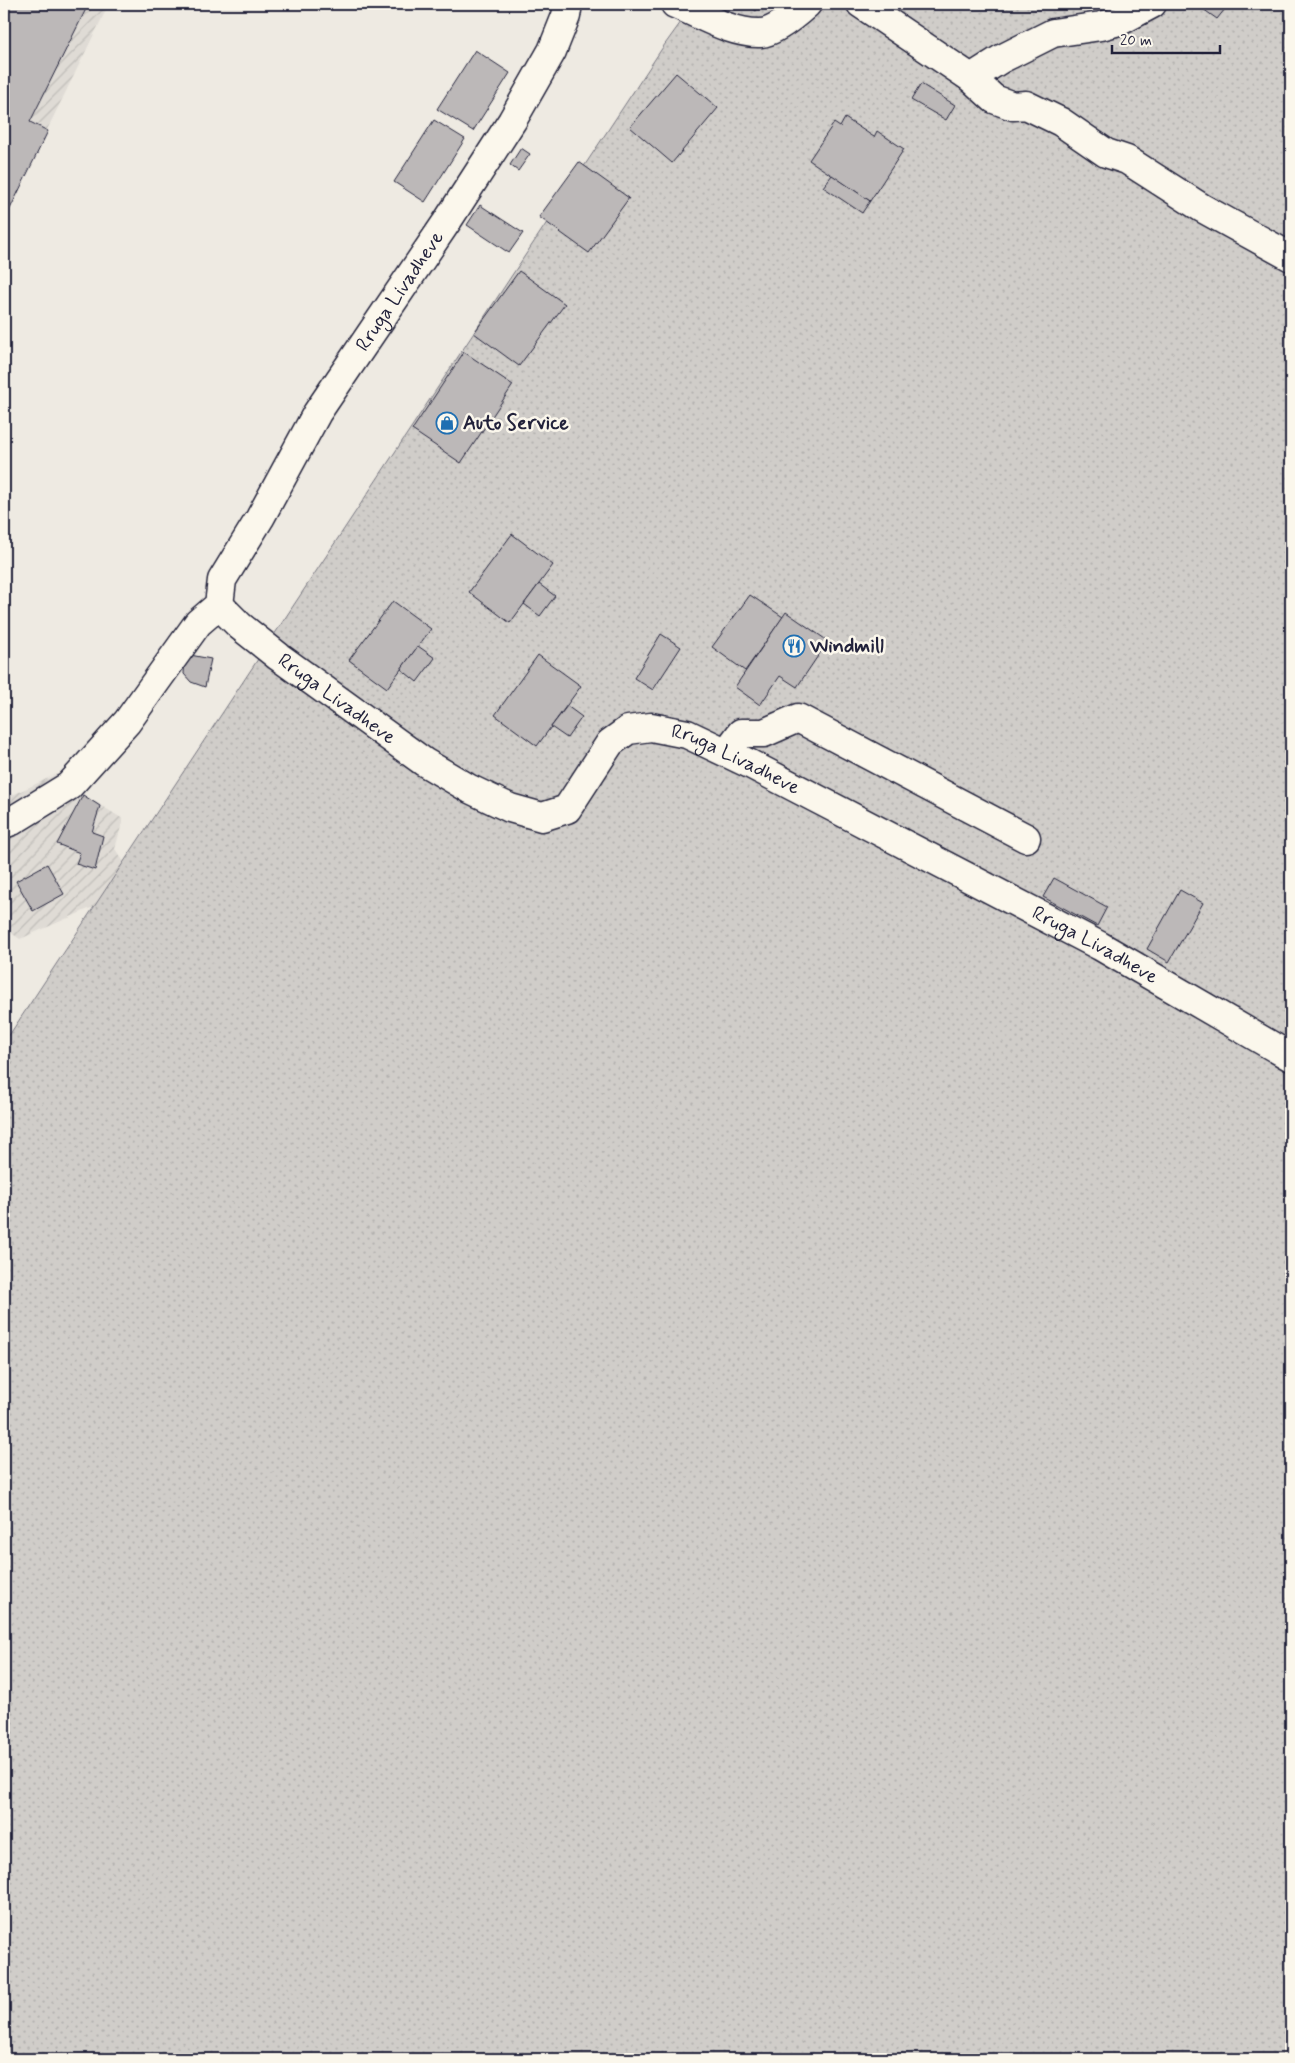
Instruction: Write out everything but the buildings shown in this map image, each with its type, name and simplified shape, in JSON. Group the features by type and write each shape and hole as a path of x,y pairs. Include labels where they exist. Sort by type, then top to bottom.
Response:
{"street":[{"name":"Rruga Livadheve","path":"568,4 566,16 552,51 512,121 318,413 260,518 222,580 219,604 240,626 279,657 424,762 470,789 510,808 542,817 568,809 610,743 628,730 651,727 687,734 727,752 1100,946 1291,1057"},
{"path":"675,4 735,30 762,33 792,18 807,4"},
{"path":"861,4 970,78 994,99 1014,106 1026,105 1061,122 1106,153 1127,160 1202,208 1291,257"},
{"path":"970,78 1001,59 1053,34 1101,26 1122,20 1152,4"},
{"path":"4,824 69,786 126,722 198,623 219,604"},
{"path":"727,752 741,733 764,732 798,718 1026,838"}],"shaded area":[{"path":"4,4 109,4 4,217"},
{"path":"694,4 1291,4 1291,2059 4,2059 4,1043 663,47"},
{"path":"57,774 69,786 123,819 115,849 141,886 20,939 4,928 4,799"}],"place":[{"name":"Auto Service","path":"447,423"},
{"name":"Windmill","path":"794,646"}]}
